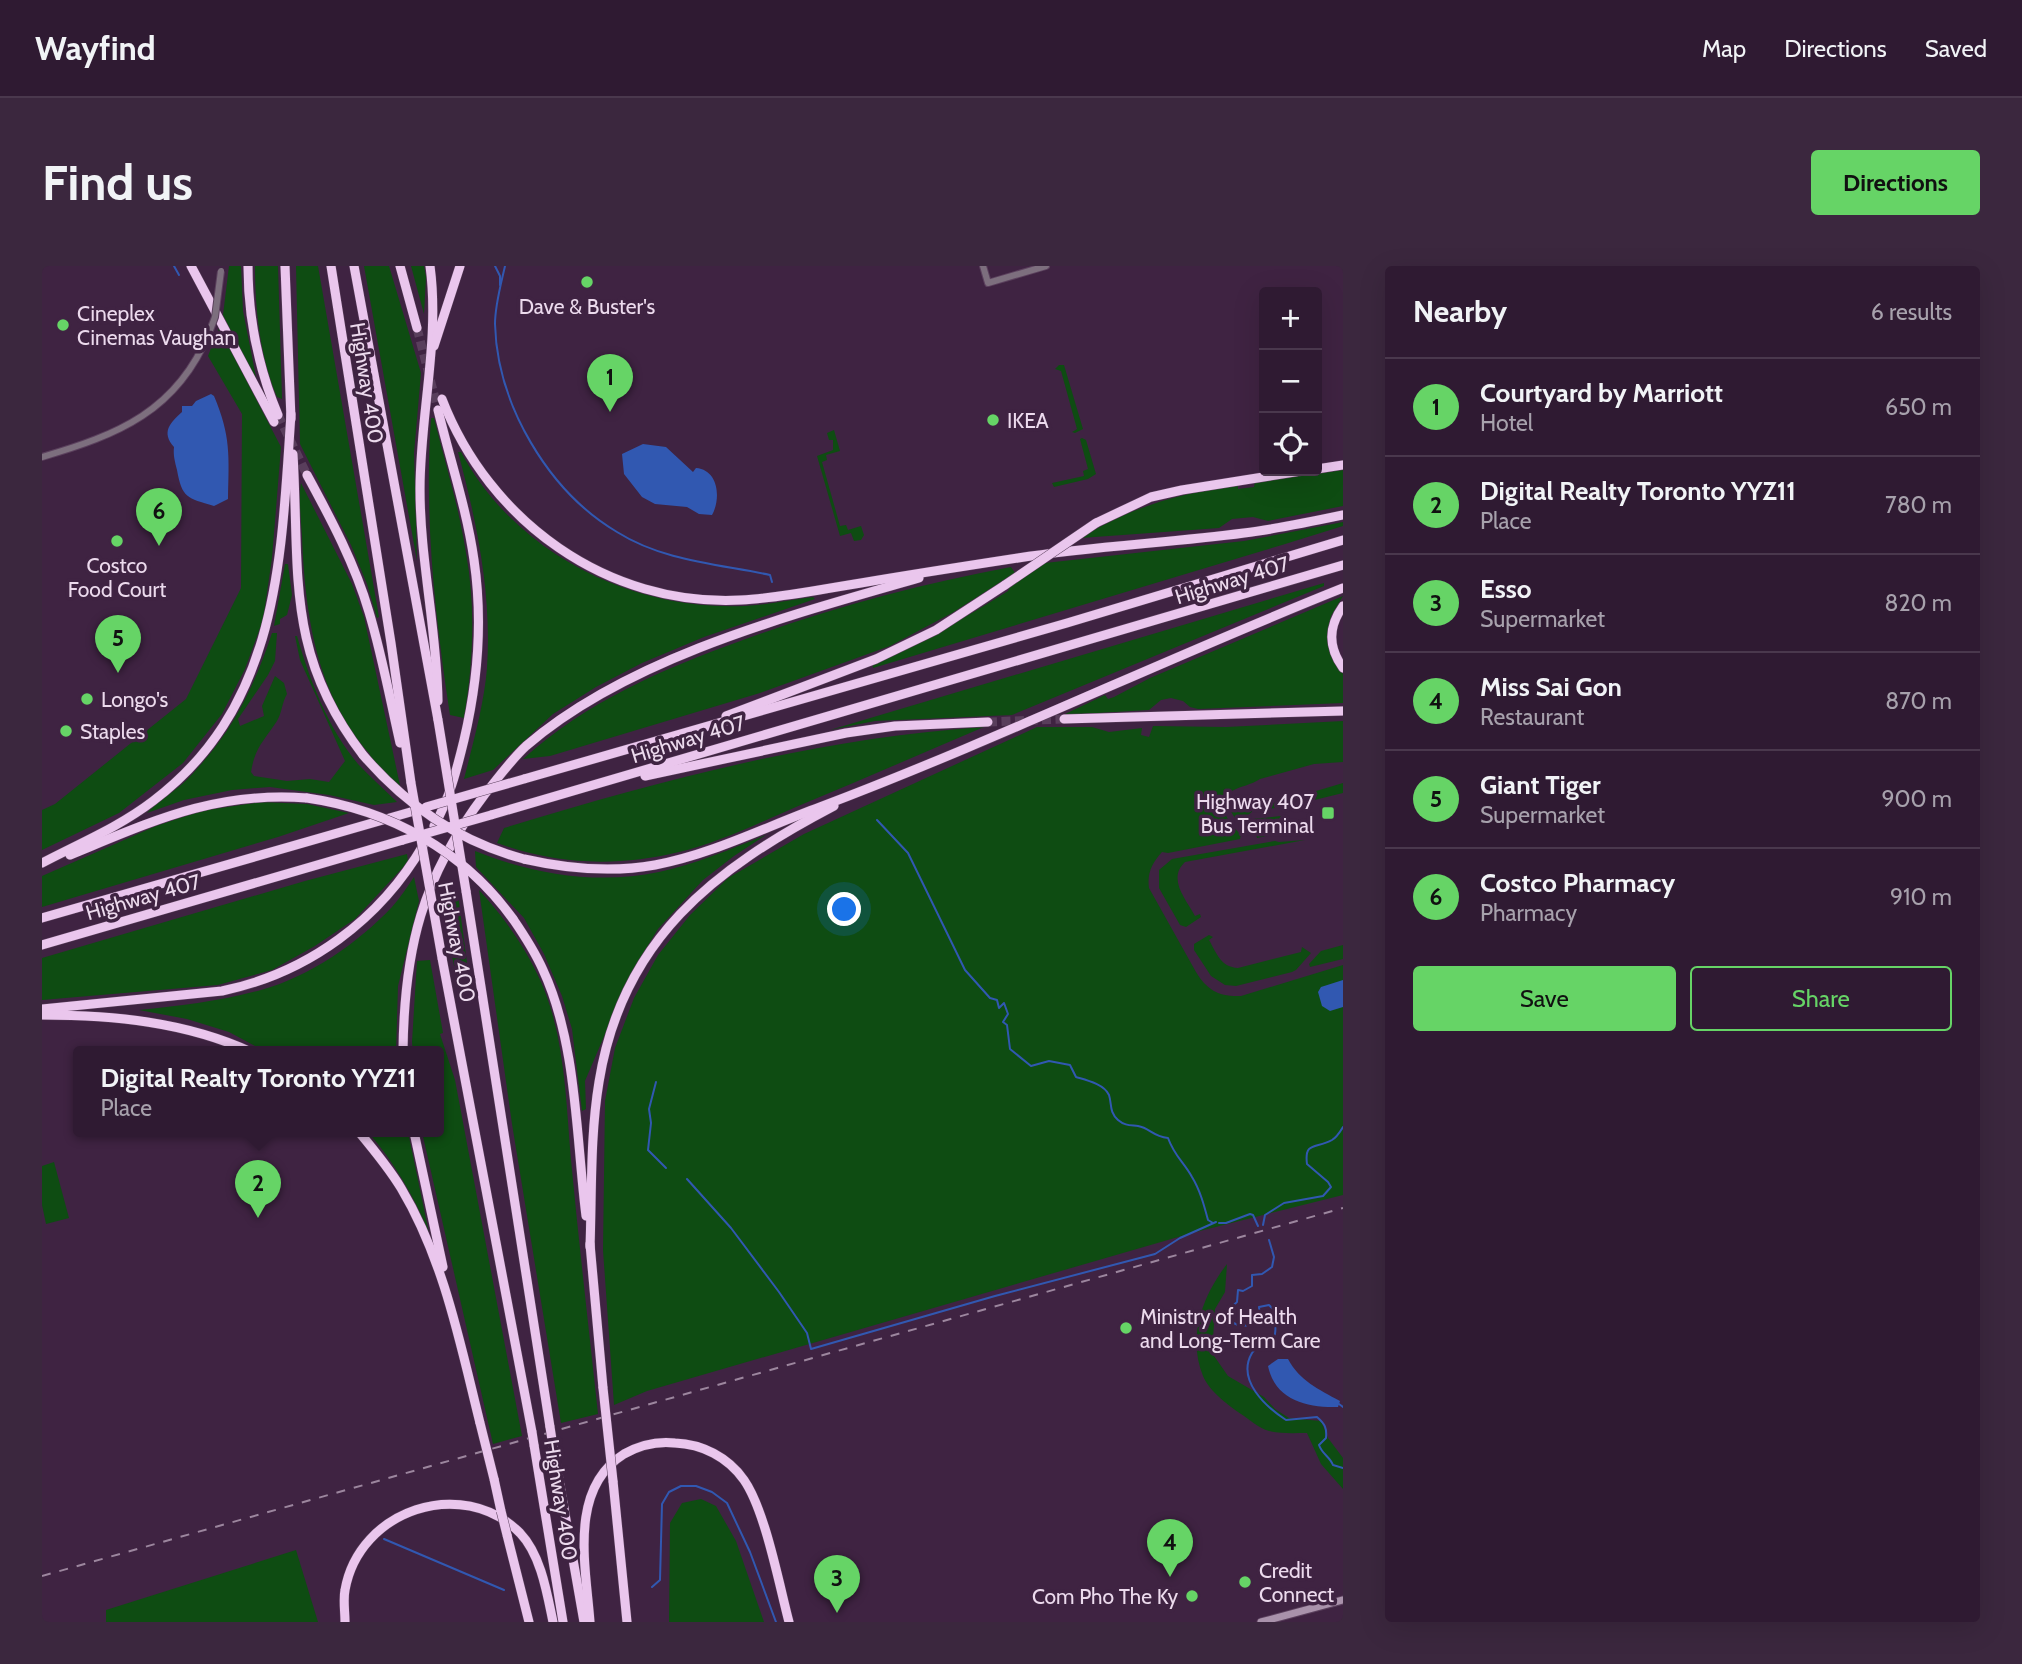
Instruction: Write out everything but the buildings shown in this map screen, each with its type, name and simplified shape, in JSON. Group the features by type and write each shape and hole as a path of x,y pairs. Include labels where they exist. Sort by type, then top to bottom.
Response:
{"highway":[{"path":"191,266 276,419 254,340 248,266"},
{"path":"285,266 298,580 303,628 314,670 341,724 363,755 396,789 433,819 478,843 524,859 558,866 602,870 656,864 707,851 873,787 1343,588"},
{"name":"Highway 400","path":"331,266 411,783 532,1432 563,1622"},
{"name":"Highway 400","path":"354,266 438,720 552,1440 584,1622"},
{"path":"400,266 417,328"},
{"path":"430,266 431,361 420,486 421,533 437,672 438,720"},
{"path":"431,361 444,310 460,266"},
{"path":"442,398 474,462 516,514 558,548 588,566 644,589 676,596 741,600 1110,545 1243,533 1343,515"},
{"path":"42,1009 200,994 262,981 308,960 334,944 390,895 411,866 443,810 461,753 475,686 479,639 474,558 438,410"},
{"path":"42,865 123,821 168,789 198,759 237,702 262,643 273,602 281,546 291,414"},
{"path":"1322,467 1343,465"},
{"path":"307,475 342,543 366,602 411,783"},
{"path":"677,736 876,659 936,630 1096,523 1139,502 1161,494 1271,476"},
{"name":"Highway 407","path":"42,918 677,736 1343,540"},
{"name":"Highway 407","path":"42,945 598,785 1343,565"},
{"path":"403,1046 408,966 427,892 470,814 525,747 597,696 695,650 790,616 941,572"},
{"path":"1343,606 1335,619 1331,634 1332,648 1343,668"},
{"path":"1064,719 1343,711"},
{"path":"598,785 846,733 895,726 988,722"},
{"path":"590,1247 593,1140 599,1082 620,1009 646,958 681,912 725,872 778,836 873,787"},
{"path":"42,865 195,807 248,797 307,798 345,805 373,814 434,843 480,880 513,919 543,970 560,1021 571,1080 627,1622"},
{"path":"42,1014 135,1021 186,1029 237,1046"},
{"path":"363,1137 401,1187 416,1214 429,1241 450,1306"},
{"path":"415,1137 450,1306 529,1622"},
{"path":"590,1622 585,1525 589,1500 596,1482 616,1459 649,1444 667,1442 685,1443 712,1452 729,1464 744,1480 763,1524 789,1622"},
{"path":"345,1622 345,1588 357,1558 369,1540 399,1516 418,1507 451,1504 493,1513 520,1533 532,1549 541,1572 553,1622"}],"main road":[{"path":"1261,1622 1343,1600"}],"street":[{"path":"983,266 988,283 1046,266"},
{"path":"42,457 115,433 143,417 182,382 195,364 215,317 221,268"}],"green space":[{"path":"229,266 241,266 243,311 257,382 223,315"},
{"path":"255,266 278,266 282,399 277,397 266,366 257,316"},
{"path":"296,266 318,266 379,617 377,618 351,545 300,444"},
{"path":"364,266 389,266 421,373 414,453 417,561"},
{"path":"411,266 424,266 424,314"},
{"path":"219,328 281,447 272,558 263,620 245,669 222,714 183,763 119,813 42,850 42,810 55,804 186,699 241,588 242,414 208,356"},
{"path":"1064,365 1083,429 1075,433 1072,432 1077,429 1061,371 1055,369"},
{"path":"431,418 434,418 456,502 469,574 472,636 464,718 450,715 440,641 430,530"},
{"path":"834,430 840,451 826,455 827,460 822,462 840,526 846,525 848,530 861,526 864,535 861,540 854,541 851,533 840,536 817,456 833,450 833,440 829,440 827,433"},
{"path":"1080,439 1086,440 1096,474 1088,479 1054,487 1052,483 1084,476 1083,471 1088,469"},
{"path":"458,452 461,452 484,488 512,519 544,546 580,569 619,586 660,598 702,605 744,606 813,597 815,599 704,637 642,663 553,714 493,770 464,779 483,696 488,640 482,559"},
{"path":"1343,470 1343,506 1268,521 1253,517 1232,519 1219,528 1081,538 1118,518 1177,497 1238,485 1238,489 1254,487 1255,482 1322,476 1322,473"},
{"path":"301,483 352,584 364,617 401,790 370,757 352,731 337,706 317,652 306,594 300,509"},
{"path":"1343,522 1343,526 1282,545 873,668 872,662 925,639 975,611 1008,591 1045,563 1244,541"},
{"path":"285,564 288,564 292,595 287,615 280,619 280,624 274,626"},
{"path":"1011,567 1015,573 952,613 890,646 760,693 550,756 523,759 573,720 600,704 655,675 713,651 809,617 876,598"},
{"path":"1324,583 1324,586 1012,715 875,721 830,730"},
{"path":"1343,596 1331,616 1327,636 1332,658 1343,674 1343,703 1198,709 1171,698 1161,700 1149,710 1063,715 1105,695 1108,699 1114,697 1150,678"},
{"path":"272,633 277,633 275,661 238,719 240,726 264,716 262,706 275,676 284,683 287,694 279,718 258,750 251,772 254,776 287,781 310,779 329,782 345,761 300,660 297,636 314,687 347,750 397,802 374,805 329,795 270,787 232,790 184,800 147,813 187,780 226,733 260,667"},
{"path":"1343,721 1343,762 1314,764 1260,779 1232,791 1223,801 1223,807 1228,819 1241,835 1240,839 1162,852 1151,869 1149,888 1196,972 1209,988 1220,994 1241,996 1343,965 1343,1195 1192,1233 647,1391 614,1405 603,1250 605,1101 615,1048 634,998 658,955 690,915 728,878 804,834 1037,727 1092,727 1109,732 1142,728 1141,735 1149,737 1153,726 1226,727"},
{"path":"984,727 742,831 679,852 633,860 587,861 542,856 497,843 504,828 681,778 801,751 922,733"},
{"path":"1343,783 1343,793 1298,804 1296,797"},
{"path":"1241,795 1247,796 1246,800 1255,805 1258,802 1267,805 1294,797 1296,805 1253,811 1238,821 1230,806 1233,799"},
{"path":"261,802 307,804 349,813 278,837 42,907 42,876 156,826 201,811"},
{"path":"1281,816 1275,824 1275,834 1257,838 1253,819"},
{"path":"766,835 703,880 658,929 631,973 585,1081 586,1109 582,1111 572,1029 562,996 544,954 524,918 476,867 475,851 519,866 565,875 636,876 673,869"},
{"path":"1305,840 1185,862 1178,875 1180,889 1195,916 1200,914 1201,917 1186,927 1180,925 1159,888 1159,870 1172,859 1275,841"},
{"path":"407,854 408,862 355,919 272,970 218,985 42,1000 42,958"},
{"path":"414,877 419,901 398,986 396,1046 255,1046 229,1032 187,1019 139,1010 231,997 297,977 348,946 379,920"},
{"path":"479,890 514,933 535,969 549,1003 560,1047 598,1414 561,1423 512,1124"},
{"path":"439,892 458,895 467,963 454,966"},
{"path":"1209,935 1213,937 1209,940 1220,959 1232,967 1238,968 1301,952 1302,947 1311,953 1292,972 1236,986 1225,985 1211,976 1194,950 1194,944"},
{"path":"1343,945 1343,959 1310,967 1309,964 1321,951"},
{"path":"430,960 444,1046 412,1046 417,961"},
{"path":"444,1046 455,1080 522,1436 493,1444 423,1137 444,1137"},
{"path":"372,1137 409,1137 429,1233 403,1180"},
{"path":"54,1162 69,1218 46,1224 42,1205 42,1166"},
{"path":"1227,1264 1225,1292 1215,1309 1212,1353 1228,1376 1264,1397 1275,1409 1289,1418 1321,1421 1328,1438 1343,1458 1343,1489 1321,1464 1307,1433 1279,1433 1262,1428 1225,1402 1206,1382 1198,1361 1197,1332 1211,1289"},
{"path":"701,1499 716,1506 736,1541 764,1622 669,1622 670,1523 682,1503"},
{"path":"296,1550 318,1622 106,1622 106,1610"}],"water":[{"path":"211,394 224,423 228,458 228,499 214,506 187,496 184,492 174,447 168,437 169,428 182,412 182,406 192,406"},
{"path":"643,444 666,447 693,472 696,468 709,474 714,480 717,494 712,515 699,514 687,507 655,504 642,497 624,474 622,454"},
{"path":"1343,980 1343,1007 1330,1011 1322,1006 1318,992 1321,987"},
{"path":"1278,1359 1288,1359 1304,1379 1340,1401 1338,1407 1315,1406 1294,1400 1285,1394 1272,1378 1268,1366"}],"waterway":[{"path":"174,266 179,275"},
{"path":"495,266 500,276 500,285"},
{"path":"505,266 495,317 498,354 505,384 531,443 569,493 592,515 635,542 691,560 770,575 772,582"},
{"path":"877,820 908,853 965,970 990,998 997,1000 999,1008 1004,1003 1008,1014 1003,1022 1007,1025 1010,1049 1031,1066 1049,1061 1070,1065 1076,1077 1107,1091 1113,1114 1121,1122 1168,1138 1195,1182 1208,1220 1213,1223"},
{"path":"656,1082 649,1109 651,1123 648,1150 666,1168"},
{"path":"1263,1225 1265,1215 1284,1203 1323,1196 1331,1187 1307,1164 1307,1152 1312,1147 1334,1139 1343,1127"},
{"path":"687,1179 731,1228 779,1292 807,1333 811,1349 995,1296 1155,1254 1180,1238 1216,1222"},
{"path":"1219,1223 1250,1214 1258,1226"},
{"path":"1269,1240 1274,1257 1272,1267 1262,1274 1252,1275 1252,1286 1243,1291 1238,1290 1237,1302 1224,1314 1225,1319 1240,1326 1255,1325 1260,1318 1259,1307 1269,1305 1274,1310 1275,1334 1272,1340 1252,1353 1248,1363 1250,1383 1262,1400 1286,1420 1317,1417 1325,1426 1326,1435 1319,1445 1320,1448 1333,1465 1343,1468"},
{"path":"1339,1404 1343,1407"},
{"path":"652,1587 660,1580 662,1504 669,1492 681,1486 696,1486 712,1492 727,1503 750,1552 776,1622"},
{"path":"384,1539 504,1590"}],"tunnel":[{"path":"417,328 438,410"},
{"path":"278,415 307,475"},
{"path":"988,722 1064,719"}],"railway":[{"path":"42,1576 1343,1208"}],"place":[{"name":"Dave & Buster's","path":"587,282"},
{"name":"Cineplex Cinemas Vaughan","path":"63,325"},
{"name":"Courtyard by Marriott","path":"610,412"},
{"name":"IKEA","path":"993,420"},
{"name":"Costco Food Court","path":"117,541"},
{"name":"Costco Pharmacy","path":"159,546"},
{"name":"Giant Tiger","path":"118,673"},
{"name":"Longo's","path":"87,699"},
{"name":"Staples","path":"66,731"},
{"name":"Highway 407 Bus Terminal","path":"1328,813"},
{"name":"Digital Realty Toronto YYZ11","path":"258,1218"},
{"name":"Ministry of Health and Long-Term Care","path":"1126,1328"},
{"name":"Miss Sai Gon","path":"1170,1577"},
{"name":"Credit Connect","path":"1245,1582"},
{"name":"Com Pho The Ky","path":"1192,1596"},
{"name":"Esso","path":"837,1613"}]}
